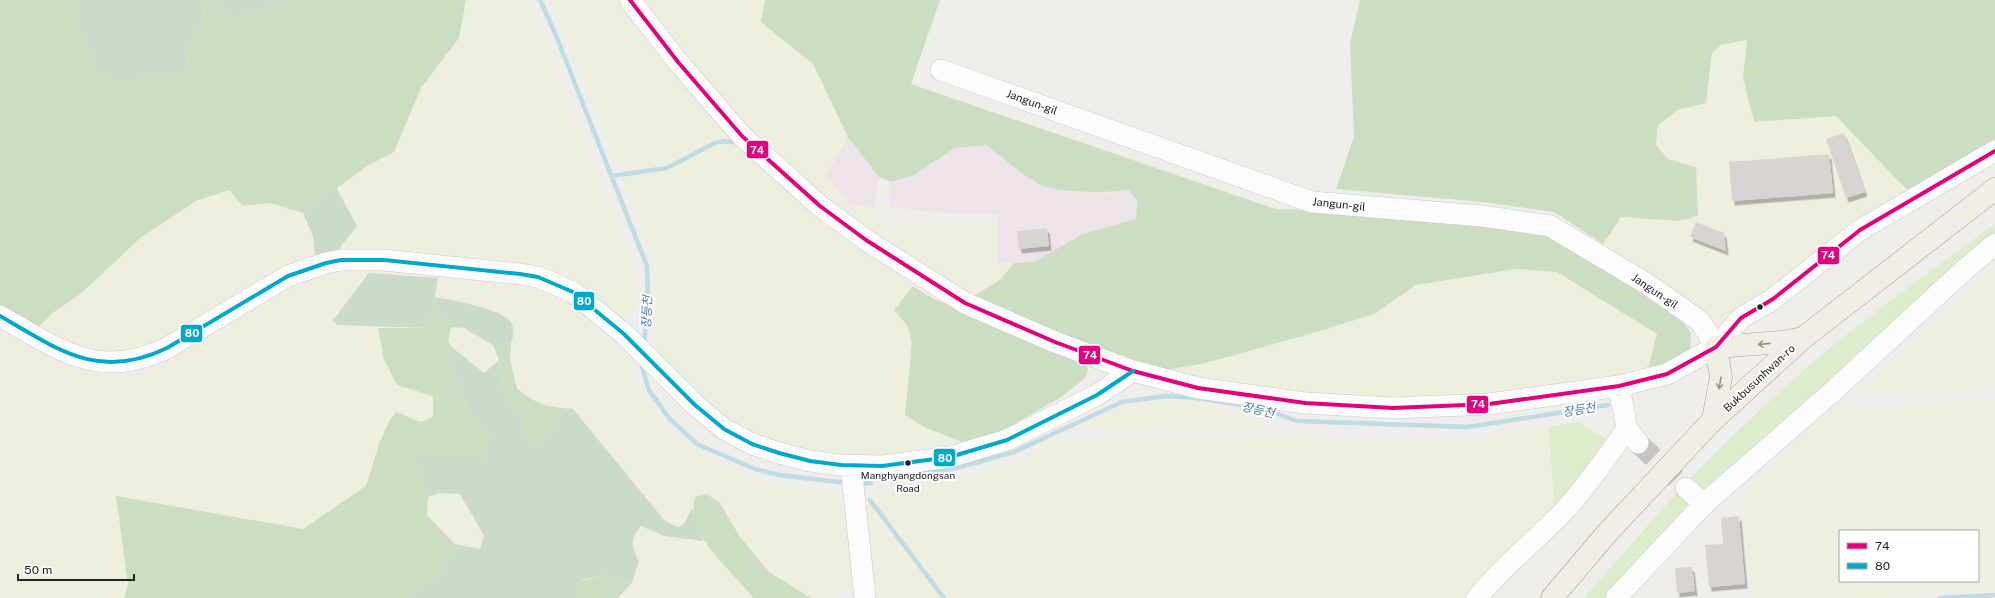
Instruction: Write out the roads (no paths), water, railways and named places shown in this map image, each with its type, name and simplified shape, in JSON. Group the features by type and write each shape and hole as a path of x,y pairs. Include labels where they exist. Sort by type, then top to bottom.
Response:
{"main road":[{"name":"Bukbusunhwan-ro","path":"1552,598 1608,532 1713,420 1803,338 1995,189"},
{"path":"1713,420 1721,377 1716,347 1782,342 1803,338"}],"street":[{"path":"630,0 678,62 742,136 820,206 866,240 965,303 1055,342 1133,371 1198,388 1305,403 1393,408 1489,404 1619,386 1667,374 1716,347 1741,318 1773,299 1860,230 1995,152"},
{"name":"Jangun-gil","path":"941,70 1312,202 1482,216 1550,226 1644,282 1700,321 1716,347"},
{"path":"1616,598 1704,504 1830,394 1962,272 1995,244"},
{"path":"0,316 73,355 108,363 123,363 147,358 167,348 263,290 307,268 341,260 384,260 538,277 573,292 624,334 694,404 718,424 752,444 780,453 810,460 852,477 882,466 950,457 1007,440 1097,395 1133,371"},
{"path":"1477,598 1495,576 1563,512 1632,436 1619,386"},
{"path":"852,477 865,598"},
{"path":"1686,488 1704,504"}],"waterway":[{"name":"장등천","path":"540,0 555,33 647,266 648,301 644,344"},
{"path":"611,176 667,168 715,143 724,141 732,142"},
{"name":"장등천","path":"643,362 642,367 649,390 669,418 697,444 755,469 779,475 847,483"},
{"name":"장등천","path":"920,474 957,468 1014,452 1122,402 1166,396 1196,398 1262,408 1297,421 1468,427 1608,405"},
{"name":"장등천","path":"859,484 871,483"},
{"path":"870,500 944,598"},
{"path":"1939,598 1995,595"}],"tunnel":[{"path":"1638,443 1686,488"}],"place":[{"name":"Manghyangdongsan Road","path":"908,463"}]}
